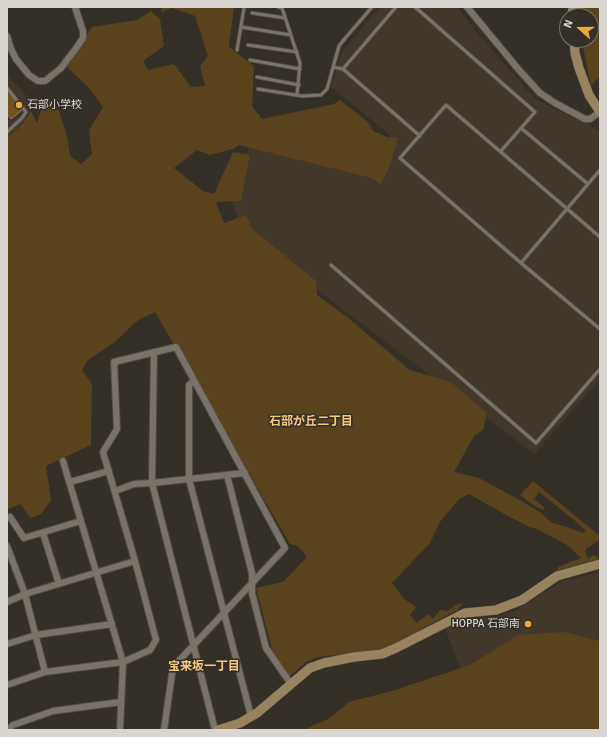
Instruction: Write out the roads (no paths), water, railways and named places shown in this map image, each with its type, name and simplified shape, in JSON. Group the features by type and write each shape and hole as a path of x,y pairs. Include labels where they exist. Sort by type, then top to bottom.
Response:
{"street":[{"path":"7,36 16,59 29,75 38,81 45,81 61,68 82,38 83,31 75,7"},
{"path":"469,8 518,70 540,93 585,119 590,119 600,112 589,95 579,68 575,48"},
{"path":"7,685 45,672 123,662 150,650 156,640 135,561 103,452 117,429 114,362 176,347 285,548 173,667 164,730"},
{"path":"154,352 152,483 216,730 240,723 257,713 310,668 324,663 354,657 382,654 465,613 496,610 522,600 557,576 600,564"},
{"path":"194,380 189,385 189,479 251,716"},
{"path":"63,461 123,662 120,730"},
{"path":"70,482 109,471"},
{"path":"115,491 134,484 245,473"},
{"path":"227,475 252,573 252,593 266,648 291,684"},
{"path":"10,517 24,538 82,521"},
{"path":"43,533 59,584"},
{"path":"7,546 25,594 45,672"},
{"path":"7,602 25,594 135,561"},
{"path":"7,644 36,635 112,624"},
{"path":"8,730 13,725 54,711 121,702"}],"lane":[{"path":"278,7 282,8 300,63 298,95"},
{"path":"258,89 298,95 321,95 326,89 339,46 372,7"},
{"path":"343,69 396,7"},
{"path":"415,7 535,112 500,151"},
{"path":"237,50 244,8"},
{"path":"252,13 285,18"},
{"path":"241,27 291,35"},
{"path":"248,45 297,52"},
{"path":"250,60 300,69"},
{"path":"333,67 343,69 420,136"},
{"path":"256,77 298,85"},
{"path":"7,88 26,112 22,118 7,132"},
{"path":"600,237 446,105 400,158 600,329"},
{"path":"521,128 588,184"},
{"path":"521,263 600,170"},
{"path":"331,265 536,443 600,370"}],"place":[{"name":"石部小学校","path":"19,105"},
{"name":"HOPPA 石部南","path":"528,624"}],"district":[{"name":"石部が丘二丁目","path":"311,422"},
{"name":"宝来坂一丁目","path":"204,667"}]}
